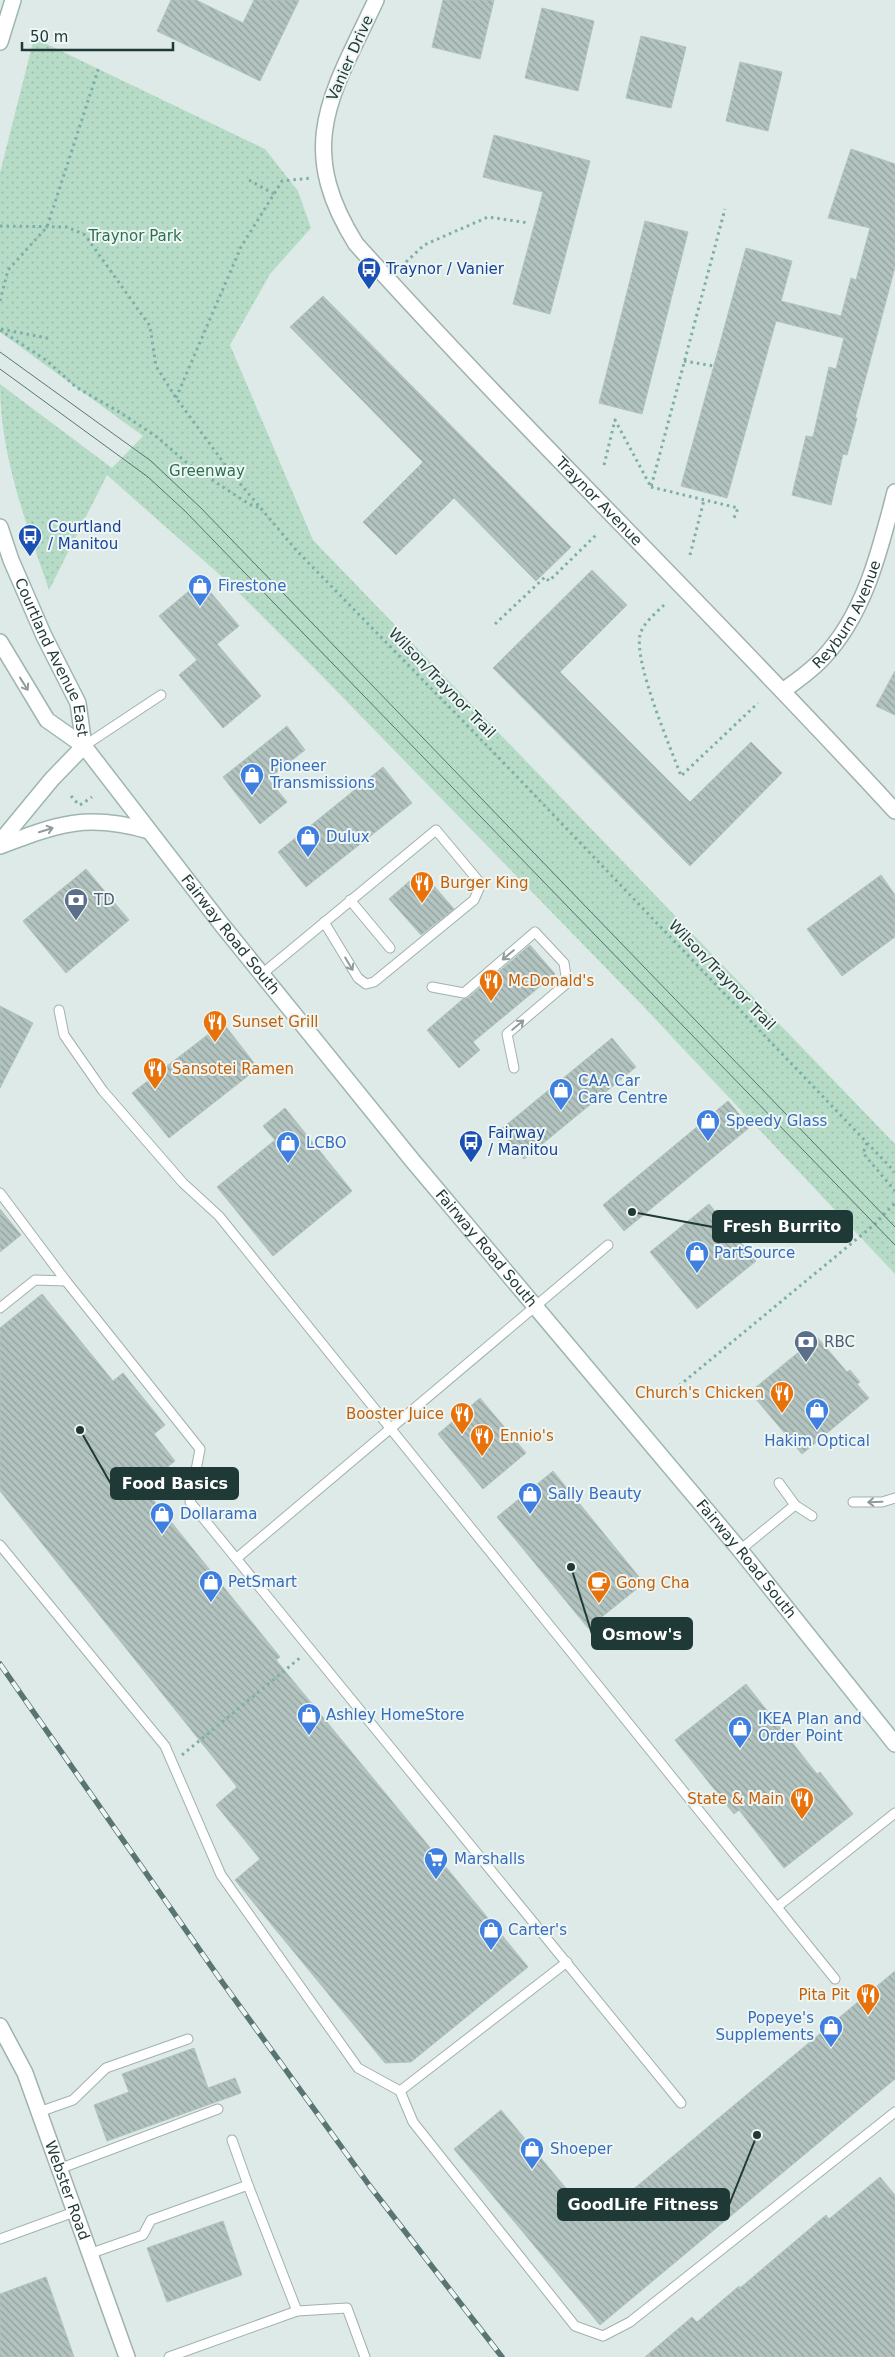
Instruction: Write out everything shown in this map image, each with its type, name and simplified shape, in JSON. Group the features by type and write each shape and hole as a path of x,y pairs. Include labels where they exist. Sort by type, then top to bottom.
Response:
{"main road":[{"path":"0,42 14,0"},
{"name":"Vanier Drive","path":"326,176 322,140 330,100 376,0"},
{"name":"Traynor Avenue","path":"326,176 336,209 356,244 523,423 783,691 895,811"},
{"name":"Reyburn Avenue","path":"783,691 822,659 844,632 866,588 880,549 895,492"},
{"name":"Courtland Avenue East","path":"0,527 10,560 44,636 78,703 84,746"},
{"name":"Courtland Avenue East","path":"0,642 47,720 84,746"},
{"path":"0,842 52,779 84,746"},
{"name":"Fairway Road South","path":"84,746 262,974 412,1160 740,1550 895,1744"},
{"path":"0,846 68,823 104,820 149,831"},
{"name":"Webster Road","path":"0,2026 25,2073 127,2357"}],"lane":[{"path":"84,746 161,695"},
{"path":"262,974 350,900 436,830 481,884 474,900 374,982 366,984 358,978 324,922"},
{"path":"350,900 390,948"},
{"path":"432,987 464,992 535,932 564,963 567,983 507,1034 514,1068"},
{"path":"59,1010 64,1035 103,1091 183,1183 219,1216 835,1979"},
{"path":"0,1193 66,1281 200,1449 190,1502 681,2103"},
{"path":"237,1558 608,1245"},
{"path":"0,1308 35,1280 66,1281"},
{"path":"779,1483 795,1505 812,1516"},
{"path":"854,1502 882,1502 895,1498"},
{"path":"740,1550 795,1505"},
{"path":"0,1545 165,1746 221,1875 358,2068 400,2091 413,2122 575,2326 604,2336 630,2322 895,2112"},
{"path":"778,1907 895,1813"},
{"path":"400,2091 567,1962"},
{"path":"39,2112 73,2100 106,2068 188,2039"},
{"path":"59,2169 218,2109"},
{"path":"232,2140 297,2310"},
{"path":"89,2254 143,2235 151,2220 248,2185"},
{"path":"0,2239 74,2212"},
{"path":"169,2357 297,2310 347,2308 365,2357"}],"path":[{"path":"0,301 8,270 47,227 99,66"},
{"path":"176,398 241,247 282,181 326,176"},
{"path":"249,180 274,194"},
{"path":"651,487 725,209"},
{"path":"406,262 424,245 488,217 529,223"},
{"name":"Wilson/Traynor Trail","path":"0,226 67,227 85,235 150,326 156,366 176,398 232,474 296,550 500,759 895,1172"},
{"path":"0,329 52,339"},
{"path":"0,329 46,360 76,387 121,413 157,437 187,463 238,497 252,506 261,508"},
{"path":"684,361 714,366"},
{"path":"604,465 615,420 651,487 738,508 734,518"},
{"path":"690,555 704,500"},
{"path":"495,624 545,577 549,581 596,535"},
{"path":"664,605 649,619 640,634 640,660 681,776 758,703"},
{"path":"71,796 79,806 92,797"},
{"path":"867,1143 863,1153 895,1191"},
{"path":"669,1394 858,1237 895,1203"},
{"path":"172,1763 311,1648"}],"green space":[{"path":"34,38 265,149 298,191 311,228 270,274 230,345 313,540 895,1144 895,1274 642,1005 321,675 228,582 107,475 49,590 23,514 9,463 4,437 0,384 112,468 143,436 0,332 0,173"}],"building":[{"path":"171,0 196,0 243,23 254,0 299,0 260,81 157,31"},
{"path":"443,0 494,0 480,59 432,47"},
{"path":"542,8 594,21 578,91 525,78"},
{"path":"641,36 686,47 671,108 626,98"},
{"path":"740,62 782,72 768,131 726,121"},
{"path":"494,135 590,161 550,314 513,304 543,192 483,177"},
{"path":"851,149 895,164 895,267 855,418 857,418 847,455 843,454 831,505 792,495 806,436 813,437 829,367 836,369 844,338 776,321 727,498 681,486 746,248 792,261 781,301 841,316 851,278 856,280 870,228 828,218"},
{"path":"645,221 688,232 642,414 599,403"},
{"path":"323,296 571,547 536,581 454,498 396,555 363,522 423,462 290,327"},
{"path":"592,570 627,605 560,672 690,802 751,742 782,773 690,866 493,668"},
{"path":"201,581 239,626 217,644 261,696 223,728 179,675 197,660 159,616"},
{"path":"895,671 895,715 876,706"},
{"path":"287,726 305,750 268,779 287,802 260,824 223,777"},
{"path":"383,767 412,803 306,887 278,852"},
{"name":"TD","path":"86,869 129,920 66,973 23,921"},
{"name":"Burger King","path":"421,871 454,909 421,935 389,899"},
{"path":"881,875 895,895 895,937 842,976 807,929"},
{"name":"McDonald's","path":"530,945 555,974 473,1042 480,1050 459,1068 427,1030"},
{"path":"0,1006 33,1023 0,1088"},
{"path":"223,1023 258,1068 169,1138 132,1093"},
{"path":"612,1038 636,1067 524,1159 500,1130"},
{"path":"728,1101 750,1127 624,1231 603,1205"},
{"name":"LCBO","path":"285,1108 352,1191 273,1256 217,1187 275,1140 263,1126"},
{"path":"709,1204 756,1261 697,1309 650,1252"},
{"path":"0,1209 21,1235 0,1252"},
{"path":"42,1294 113,1381 123,1373 165,1425 154,1434 175,1461 143,1487 280,1657 276,1660 528,1967 411,2062 385,2063 235,1880 260,1859 216,1805 237,1787 0,1491 0,1328"},
{"path":"817,1337 847,1372 850,1370 860,1382 857,1384 869,1398 802,1454 750,1392"},
{"path":"480,1398 526,1453 483,1489 438,1434"},
{"path":"553,1471 644,1583 588,1628 497,1517"},
{"path":"746,1684 817,1774 820,1772 853,1814 784,1868 739,1810 734,1814 675,1740"},
{"path":"895,1971 895,2079 600,2325 454,2149 501,2110 594,2222"},
{"path":"194,2048 208,2088 235,2078 241,2093 107,2141 94,2105 129,2092 122,2074"},
{"path":"880,2177 895,2195 895,2357 645,2357 692,2317 697,2322 826,2215 829,2219"},
{"path":"223,2221 242,2275 167,2302 147,2248"},
{"path":"46,2277 74,2357 0,2357 0,2294"}],"tram line":[{"path":"0,352 151,461 201,508 895,1227"},
{"path":"0,369 148,477 185,511 895,1245"}],"railway":[{"path":"0,1664 220,1979 369,2185 502,2357"}],"place":[{"name":"Traynor / Vanier","path":"369,290"},
{"name":"Courtland / Manitou","path":"30,557"},
{"name":"Firestone","path":"200,607"},
{"name":"Pioneer Transmissions","path":"252,796"},
{"name":"Dulux","path":"308,858"},
{"name":"Burger King","path":"422,904"},
{"name":"TD","path":"76,921"},
{"name":"McDonald's","path":"491,1002"},
{"name":"Sunset Grill","path":"215,1043"},
{"name":"Sansotei Ramen","path":"155,1090"},
{"name":"CAA Car Care Centre","path":"561,1111"},
{"name":"Speedy Glass","path":"708,1142"},
{"name":"Fairway / Manitou","path":"471,1163"},
{"name":"LCBO","path":"288,1164"},
{"name":"Fresh Burrito","path":"632,1212"},
{"name":"PartSource","path":"697,1274"},
{"name":"RBC","path":"806,1363"},
{"name":"Church's Chicken","path":"782,1414"},
{"name":"Food Basics","path":"80,1430"},
{"name":"Hakim Optical","path":"817,1431"},
{"name":"Booster Juice","path":"462,1435"},
{"name":"Ennio's","path":"482,1457"},
{"name":"Sally Beauty","path":"530,1515"},
{"name":"Dollarama","path":"162,1535"},
{"name":"Osmow's","path":"571,1567"},
{"name":"PetSmart","path":"211,1603"},
{"name":"Gong Cha","path":"599,1604"},
{"name":"Ashley HomeStore","path":"309,1736"},
{"name":"IKEA Plan and Order Point","path":"740,1749"},
{"name":"State & Main","path":"802,1820"},
{"name":"Marshalls","path":"436,1880"},
{"name":"Carter's","path":"491,1951"},
{"name":"Pita Pit","path":"868,2016"},
{"name":"Popeye's Supplements","path":"831,2048"},
{"name":"GoodLife Fitness","path":"757,2135"},
{"name":"Shoeper","path":"532,2170"}],"park label":[{"name":"Traynor Park","path":"135,236"},
{"name":"Greenway","path":"207,471"}]}
